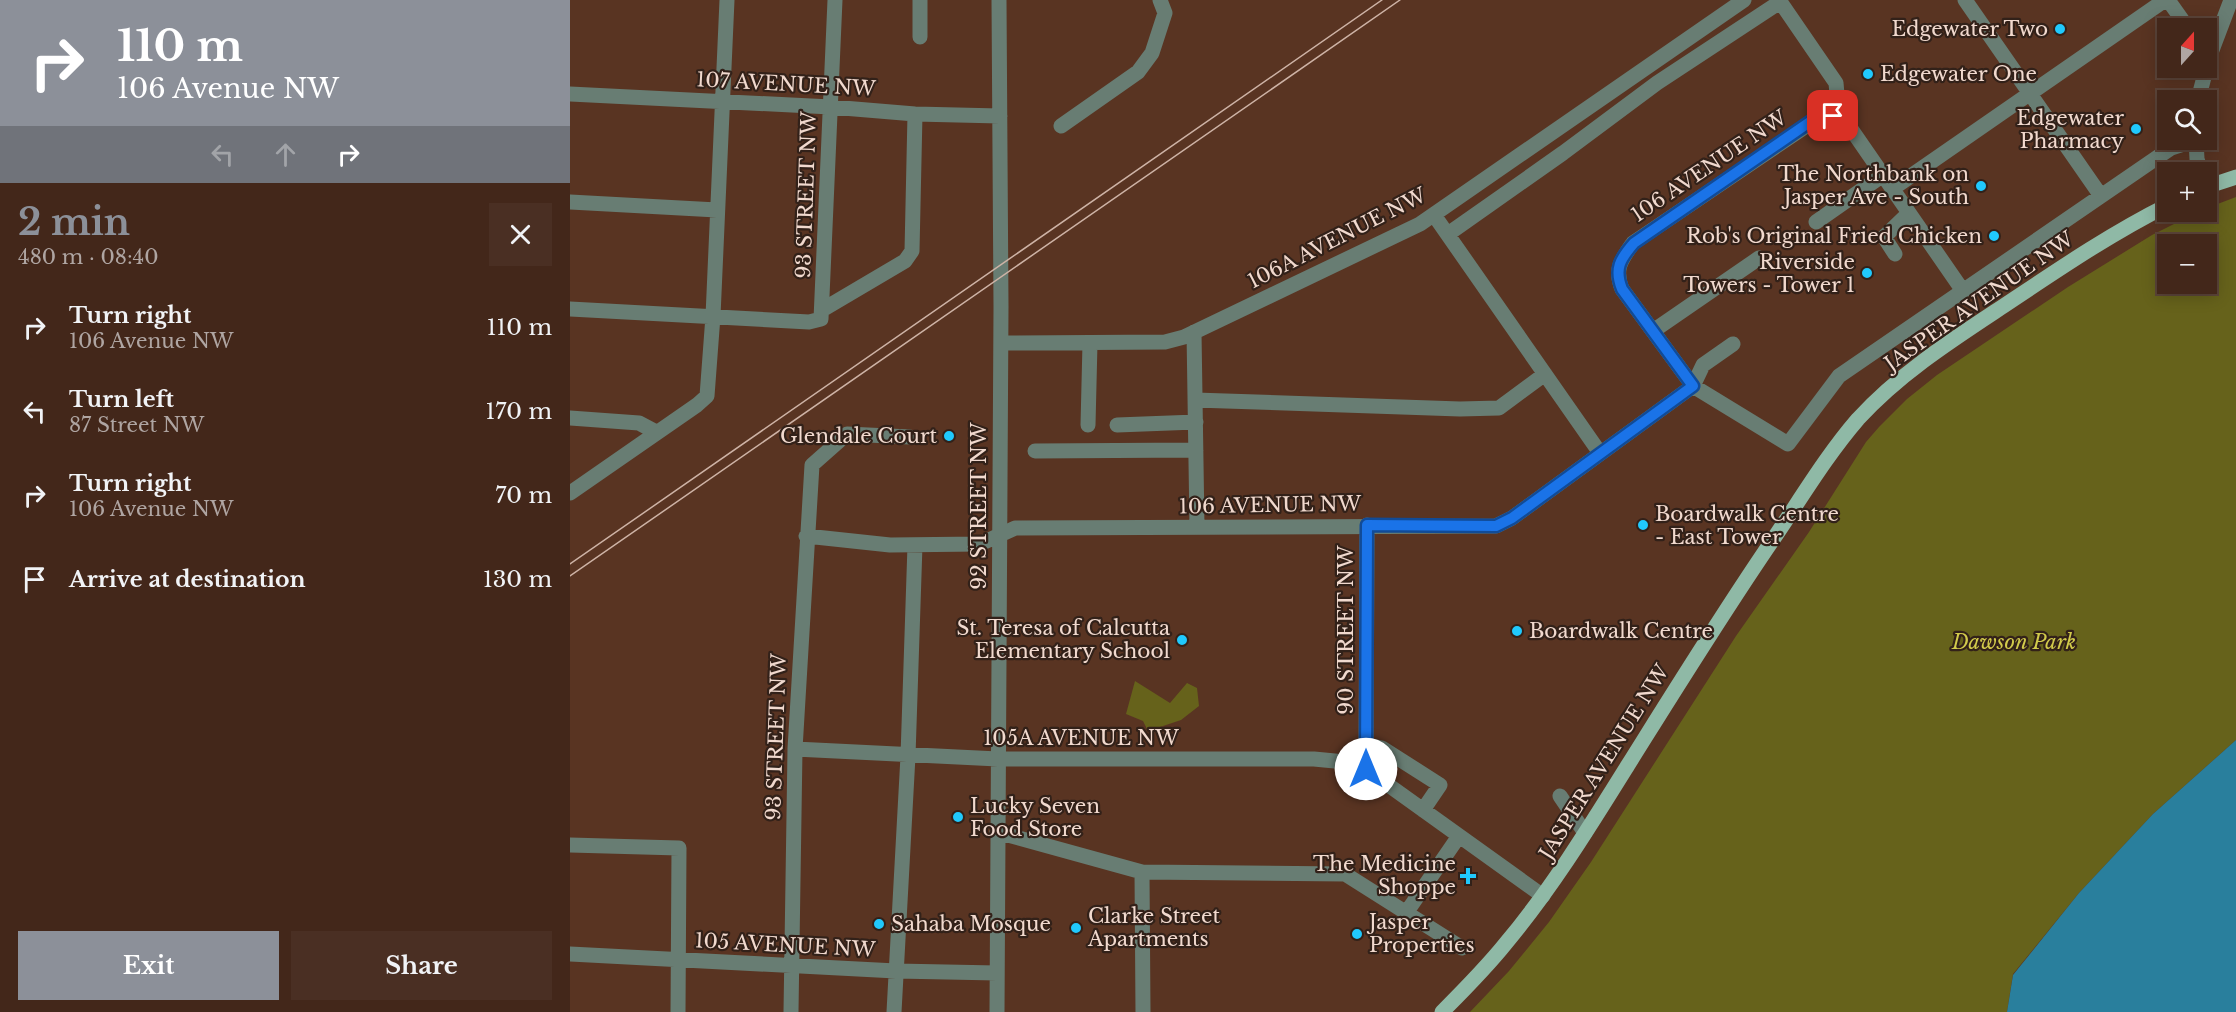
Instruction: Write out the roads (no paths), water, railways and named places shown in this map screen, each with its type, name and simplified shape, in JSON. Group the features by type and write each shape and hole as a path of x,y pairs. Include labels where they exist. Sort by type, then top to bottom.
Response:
{"main road":[{"path":"2217,183 2236,177"},
{"name":"JASPER AVENUE NW","path":"1442,1012 1484,970 1543,896 1724,612 1836,446 1859,418 1906,375 1965,331 2051,274 2123,229 2157,211"}],"street":[{"path":"570,494 707,396 713,316 727,0"},
{"name":"93 STREET NW","path":"822,315 835,0"},
{"path":"920,0 920,37"},
{"name":"92 STREET NW","path":"997,1012 1001,343 999,0"},
{"path":"1061,126 1138,72 1152,53 1165,13 1160,0"},
{"name":"106A AVENUE NW","path":"1001,343 1165,342 1194,332 1434,215 1744,0"},
{"path":"1965,0 2100,196"},
{"path":"1892,189 2167,0 2180,18"},
{"path":"2217,44 2229,28 2231,0"},
{"path":"1448,234 1657,83 1780,1 1836,83 1837,94 1833,116 1845,121 1849,126 1963,291"},
{"name":"107 AVENUE NW","path":"570,94 831,107 915,114 1000,116"},
{"path":"570,309 809,322 822,315 905,261 912,251 915,114"},
{"name":"106 AVENUE NW","path":"1653,331 1622,289 1618,278 1617,267 1634,243 1817,117 1824,114 1833,116"},
{"name":"JASPER AVENUE NW","path":"1693,386 1788,444 1839,376 2168,150"},
{"path":"1816,222 1883,175"},
{"path":"570,202 717,210"},
{"path":"1894,254 1884,237 1909,213"},
{"path":"1434,215 1600,453"},
{"path":"1733,344 1703,365 1693,386 1653,331 1759,258"},
{"path":"1194,332 1197,528"},
{"path":"1089,425 1090,343"},
{"path":"1195,400 1460,409 1498,408 1545,374"},
{"name":"106 AVENUE NW","path":"806,536 890,545 915,545 980,544 1015,528 1496,526 1512,518 1693,386"},
{"path":"570,418 639,423 656,432"},
{"path":"1117,425 1196,422"},
{"name":"93 STREET NW","path":"791,1012 795,749 812,465 848,434 910,437"},
{"path":"1035,451 1196,450"},
{"name":"90 STREET NW","path":"1366,769 1367,525"},
{"path":"894,1012 908,756 915,545"},
{"path":"1366,745 1382,748 1440,785 1423,810"},
{"name":"105A AVENUE NW","path":"795,749 998,759 1314,759 1345,762 1366,769"},
{"path":"1366,769 1543,896"},
{"path":"1560,796 1585,833"},
{"path":"997,832 1142,872 1345,874 1462,948"},
{"path":"1406,913 1459,836"},
{"path":"570,845 679,848 678,1012"},
{"path":"1142,872 1143,1012"},
{"name":"105 AVENUE NW","path":"570,954 896,971 997,973"}],"water":[{"path":"2236,740 2236,1012 2007,1012 2013,975 2079,893 2153,814"}],"tram line":[{"path":"570,564 1382,0"},
{"path":"570,576 1400,0"}],"place":[{"name":"Edgewater Two","path":"2060,29"},
{"name":"Edgewater One","path":"1868,74"},
{"name":"Edgewater Pharmacy","path":"2136,129"},
{"name":"The Northbank on Jasper Ave - South","path":"1981,186"},
{"name":"Rob's Original Fried Chicken","path":"1994,236"},
{"name":"Riverside Towers - Tower 1","path":"1867,273"},
{"name":"Glendale Court","path":"949,436"},
{"name":"Boardwalk Centre - East Tower","path":"1643,525"},
{"name":"Boardwalk Centre","path":"1517,631"},
{"name":"St. Teresa of Calcutta Elementary School","path":"1182,640"},
{"name":"Lucky Seven Food Store","path":"958,817"},
{"name":"The Medicine Shoppe","path":"1468,876"},
{"name":"Sahaba Mosque","path":"879,924"},
{"name":"Clarke Street Apartments","path":"1076,928"},
{"name":"Jasper Properties","path":"1357,934"}],"park label":[{"name":"Dawson Park","path":"2014,642"}]}
